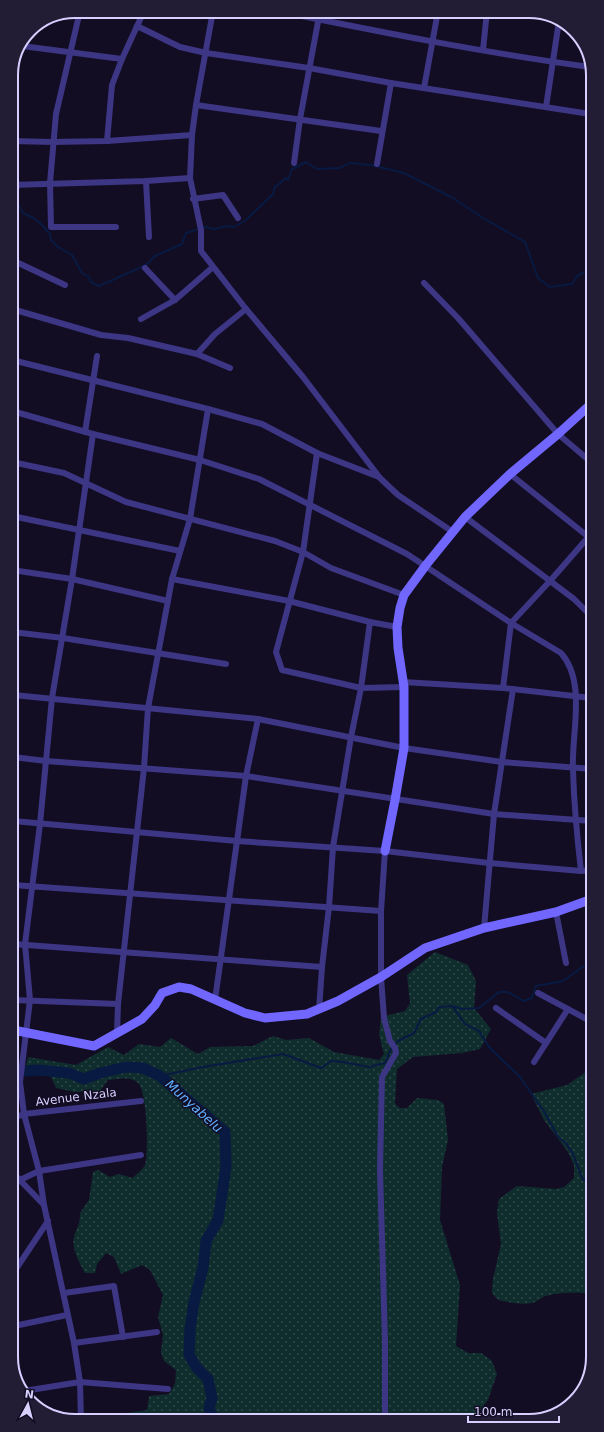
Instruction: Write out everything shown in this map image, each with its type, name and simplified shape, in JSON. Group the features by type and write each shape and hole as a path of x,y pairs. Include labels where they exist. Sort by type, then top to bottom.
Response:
{"street":[{"path":"78,18 56,114 50,184 52,227 116,226"},
{"path":"107,141 112,84 141,18"},
{"path":"212,18 192,134 190,178 200,229 201,251 246,309 303,376 380,478 398,495 453,532"},
{"path":"314,18 433,42 586,66"},
{"path":"424,88 437,18"},
{"path":"483,50 486,18"},
{"path":"294,163 300,119 319,19"},
{"path":"137,26 180,47 206,53 309,68 391,83 586,113"},
{"path":"546,107 557,26"},
{"path":"26,46 122,59"},
{"path":"376,164 391,83"},
{"path":"196,106 382,131"},
{"path":"18,141 107,141 192,134"},
{"path":"18,184 146,181 190,178"},
{"path":"146,181 149,237"},
{"path":"193,199 223,196 238,218"},
{"path":"18,263 66,285"},
{"path":"140,319 175,300 213,267"},
{"path":"145,268 175,300"},
{"path":"424,283 458,318 558,434 586,458"},
{"path":"197,354 215,334 246,309"},
{"path":"18,311 101,335 128,338 197,354 230,368"},
{"path":"85,432 97,356"},
{"path":"18,362 262,424 317,453 380,478"},
{"path":"117,1034 118,1004 144,768 148,708 172,579 190,519 208,409"},
{"path":"384,1414 385,1340 380,1170 382,1077 396,1052 390,1041 384,1018 381,977 381,911 385,851 404,748 404,685 398,648 397,627 400,608 404,595 465,517 510,474 586,409"},
{"path":"18,413 85,432 200,460 259,479 407,554 426,565 511,623 561,653 571,669 576,697 572,767 575,820 581,871"},
{"path":"81,1414 80,1382 74,1343 44,1205 39,1171 24,1114 20,1082 30,1000 25,944 40,824 52,698 80,530 93,434"},
{"path":"317,453 303,552 276,652 282,670 361,688 404,685 503,688 586,698"},
{"path":"18,463 64,473 126,502 276,541 303,552 331,568 404,595"},
{"path":"510,474 586,534"},
{"path":"18,517 180,551"},
{"path":"465,517 574,599 586,611"},
{"path":"503,688 511,623 586,541"},
{"path":"18,571 72,579 168,601"},
{"path":"172,579 289,602 370,622 397,627"},
{"path":"319,1010 333,847 351,737 361,688 370,622"},
{"path":"18,633 63,638 226,664"},
{"path":"484,928 494,814 513,689"},
{"path":"18,695 258,719 404,748 502,762 586,768"},
{"path":"215,1000 246,776 258,719"},
{"path":"18,758 246,776 494,814 586,821"},
{"path":"18,822 237,841 385,851 586,871"},
{"path":"18,886 381,911"},
{"path":"18,1031 94,1046 142,1019 162,993 179,987 191,989 245,1013 265,1018 307,1014 319,1010 381,977 424,948 484,928 556,912 586,901"},
{"path":"556,912 566,963"},
{"path":"18,944 322,967"},
{"path":"538,993 586,1019"},
{"path":"18,1000 118,1004"},
{"path":"496,1008 546,1043"},
{"path":"534,1062 568,1009"},
{"name":"Avenue Nzala","path":"18,1116 24,1114 141,1101"},
{"path":"44,1205 20,1180 39,1171 141,1155"},
{"path":"18,1265 48,1221"},
{"path":"64,1293 114,1286 123,1336"},
{"path":"18,1325 67,1315"},
{"path":"74,1343 157,1332"},
{"path":"48,1387 80,1382 168,1389"}],"green space":[{"path":"435,952 468,965 476,981 474,1008 491,1029 480,1049 462,1053 413,1057 397,1069 395,1104 400,1108 407,1108 417,1098 438,1100 444,1104 448,1140 442,1167 440,1220 460,1285 456,1346 468,1353 481,1353 492,1361 497,1374 488,1400 477,1414 120,1414 147,1410 149,1396 169,1394 175,1384 176,1370 164,1361 161,1352 163,1335 158,1317 163,1295 150,1270 142,1265 121,1274 114,1257 106,1253 97,1264 95,1273 85,1273 76,1256 73,1241 79,1223 80,1213 89,1200 93,1172 98,1170 110,1177 119,1174 132,1178 145,1165 147,1136 145,1109 141,1088 138,1083 132,1079 120,1079 108,1080 100,1091 75,1092 56,1088 50,1075 35,1072 26,1065 28,1057 76,1065 108,1047 124,1055 139,1044 160,1047 171,1038 198,1054 210,1047 253,1046 273,1036 286,1040 309,1038 334,1052 379,1060 384,1054 379,1035 381,1017 405,1011 410,1003 407,975"},
{"path":"586,1072 586,1294 556,1294 544,1297 528,1304 498,1300 492,1293 493,1279 501,1244 497,1213 499,1199 517,1186 556,1189 564,1187 574,1178 574,1165 568,1152 544,1120 531,1094 567,1085"}],"waterway":[{"path":"18,206 23,213 40,223 50,234 51,240 58,247 72,255 82,273 89,277 91,282 99,286 146,265 155,256 182,244 186,233 205,227 215,229 226,226 234,227 246,220 273,194 275,186 286,178 288,180 292,169 306,162 317,169 340,168 349,163 371,165 404,173 453,198 483,218 525,242 538,278 550,287 572,284 577,276 586,271"},
{"path":"160,1076 203,1067 283,1054 321,1068 331,1061 369,1067 385,1063 392,1047 398,1041 414,1033 421,1019 436,1012 439,1007 452,1006 462,1009 479,1008 499,992 508,992 524,1001 532,998 536,986 563,981 586,964"},
{"path":"453,1007 465,1024 479,1031 489,1047 520,1077 545,1113 558,1137 566,1143 573,1154 582,1178 586,1182"},
{"name":"Munyabelu","path":"18,1072 38,1070 69,1073 84,1079 100,1073 126,1067 143,1068 160,1076 225,1132 226,1167 218,1220 206,1241 203,1268 194,1302 190,1329 189,1355 197,1368 208,1379 212,1398 209,1408 212,1414"}]}
